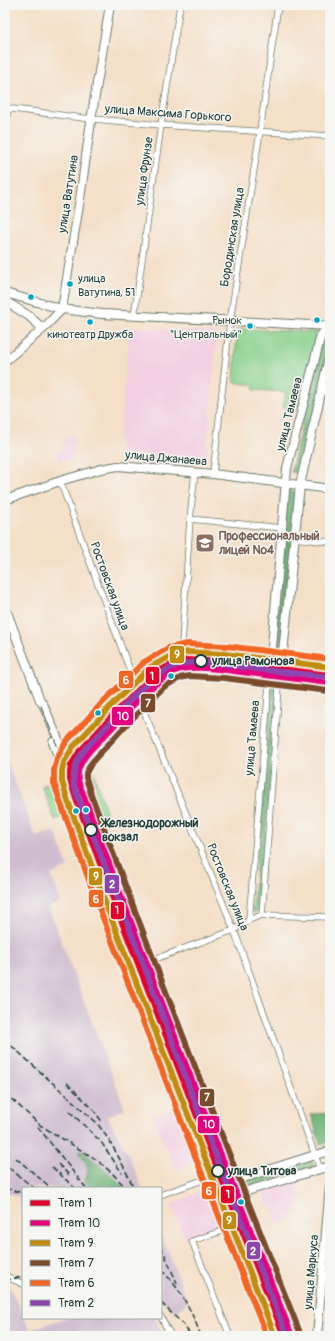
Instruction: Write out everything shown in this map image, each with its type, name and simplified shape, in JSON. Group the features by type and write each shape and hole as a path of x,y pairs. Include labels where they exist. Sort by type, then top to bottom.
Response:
{"main road":[{"name":"улица Ватутина","path":"62,309 110,5"},
{"path":"5,293 62,309 134,317 330,326"},
{"path":"5,301 29,316 43,329"},
{"path":"5,361 43,329 62,309"},
{"name":"улица Тамаева","path":"270,669 287,468 321,335 330,326"},
{"name":"улица Тамаева","path":"281,670 300,485 330,353"},
{"name":"улица Джанаева","path":"5,500 60,481 101,469 118,466 195,472 330,489"},
{"path":"5,607 40,700 44,706 58,742 75,775 84,804 146,962 230,1196 290,1336"},
{"path":"63,768 67,758 136,687 156,669 169,662 181,659 211,658 270,669"},
{"path":"75,775 78,764 87,751 139,698 160,678 180,668 205,666 330,672"},
{"path":"281,670 330,680"},
{"path":"40,700 40,707 63,768 95,862 218,1175 225,1183"},
{"path":"58,742 64,748 78,746"},
{"path":"225,1183 315,1154 330,1151"},
{"path":"230,1196 330,1166"},
{"name":"улица Маркуса","path":"317,1336 330,1186"},
{"path":"230,1196 237,1226 280,1336"}],"street":[{"name":"улица Фрунзе","path":"134,317 161,125 180,5"},
{"name":"Бородинская улица","path":"213,474 230,321 278,5"},
{"name":"улица Максима Горького","path":"7,108 91,119 330,136"},
{"path":"5,122 7,108"},
{"path":"181,659 190,519 195,472"},
{"name":"Ростовская улица","path":"60,481 139,698 234,930 320,1169"},
{"path":"190,519 282,528"},
{"path":"294,538 330,542"},
{"name":"улица Тамаева","path":"249,920 270,669"},
{"name":"улица Тамаева","path":"262,915 281,670"},
{"path":"136,966 234,930 249,920 262,915 330,917"},
{"path":"163,1194 218,1175"},
{"path":"230,1336 192,1242 237,1226"},
{"path":"5,1276 22,1284"},
{"path":"162,1319 171,1336"}],"shaded area":[{"path":"130,327 217,333 206,461 120,452 119,438"},
{"path":"69,435 75,436 72,461 67,461 66,459 60,461 57,453 63,450 64,439 68,438"},
{"path":"5,757 36,837 55,831 68,867 51,875 61,902 48,907 125,1109 107,1116 128,1154 142,1187 22,1187 22,1211 18,1196 5,1193"},
{"path":"185,1103 204,1158 175,1170 153,1116"},
{"path":"295,1178 302,1205 296,1207 297,1211 292,1212 294,1219 277,1224 272,1205 267,1206 262,1188"},
{"path":"215,1186 230,1222 185,1239 171,1204"},
{"path":"162,1237 188,1302 175,1313 162,1301"},
{"path":"9,1286 22,1313 22,1319 24,1319 30,1330 62,1319 155,1319 163,1336 5,1336 5,1287"},
{"path":"330,1296 330,1336 326,1336"}],"green space":[{"path":"237,329 317,332 297,410 283,407 286,392 254,390 253,385 234,382"},
{"path":"322,338 330,340 330,345 300,473 291,472"},
{"path":"288,491 295,492 280,661 273,661"},
{"path":"272,685 278,686 259,912 252,912"},
{"path":"92,769 107,814 94,818 81,781 85,771"},
{"path":"61,778 75,812 55,820 42,786"},
{"path":"330,1113 329,1143 320,1144 311,1114"},
{"path":"82,1151 123,1187 90,1187 85,1181 88,1170 86,1163 79,1154"},
{"path":"311,1159 314,1167 236,1191 232,1183"}],"tram line":[{"name":"6","path":"267,1336 195,1156 101,913 54,783 54,770 57,758 66,742 103,702 144,662 168,648 187,644 226,646 330,659"},
{"name":"9","path":"275,1336 108,910 68,801 62,782 62,771 64,762 73,747 109,708 149,668 171,656 188,652 225,654 330,667"},
{"name":"1","path":"284,1336 116,907 76,799 70,780 70,772 71,765 79,752 115,713 154,674 174,663 188,660 225,662 330,675"},
{"name":"2","path":"287,1336 198,1111 143,963 74,787 73,777 78,761 87,747 127,703 143,687 161,673 180,664 201,662 225,664 330,677"},
{"name":"10","path":"291,1333 134,931 80,786 78,772 83,759 131,707 148,690 175,671 204,668 329,683"},
{"name":"7","path":"299,1330 142,929 91,794 86,773 92,762 127,724 164,687 180,678 189,676 224,678 328,691"},
{"path":"41,706 74,787"},
{"path":"58,747 68,753 73,754 79,752"}],"railway":[{"path":"5,807 7,813"},
{"path":"5,1040 96,1122 112,1146 134,1187"},
{"path":"67,1083 92,1108 103,1123"},
{"path":"5,1093 40,1125 97,1160 125,1187"},
{"path":"69,1111 101,1142 122,1173"},
{"path":"38,1127 85,1187"},
{"path":"16,1158 50,1187"},
{"path":"58,1164 69,1175"},
{"path":"52,1167 74,1187"},
{"path":"9,1168 33,1187"},
{"path":"5,1188 22,1193"},
{"path":"162,1248 177,1283"},
{"path":"162,1271 174,1284 185,1300 201,1336"},
{"path":"5,1280 22,1277"},
{"path":"162,1304 183,1324 191,1336"}],"place":[{"name":"улица Ватутина, 51","path":"70,284"},
{"name":"кинотеатр Дружба","path":"90,322"},
{"name":"Рынок \"Центральный\"","path":"250,326"},
{"name":"Профессиональный лицей №4","path":"205,543"},
{"name":"улица Рамонова","path":"201,661"},
{"name":"Железнодорожный вокзал","path":"91,830"},
{"name":"улица Титова","path":"218,1171"}]}
